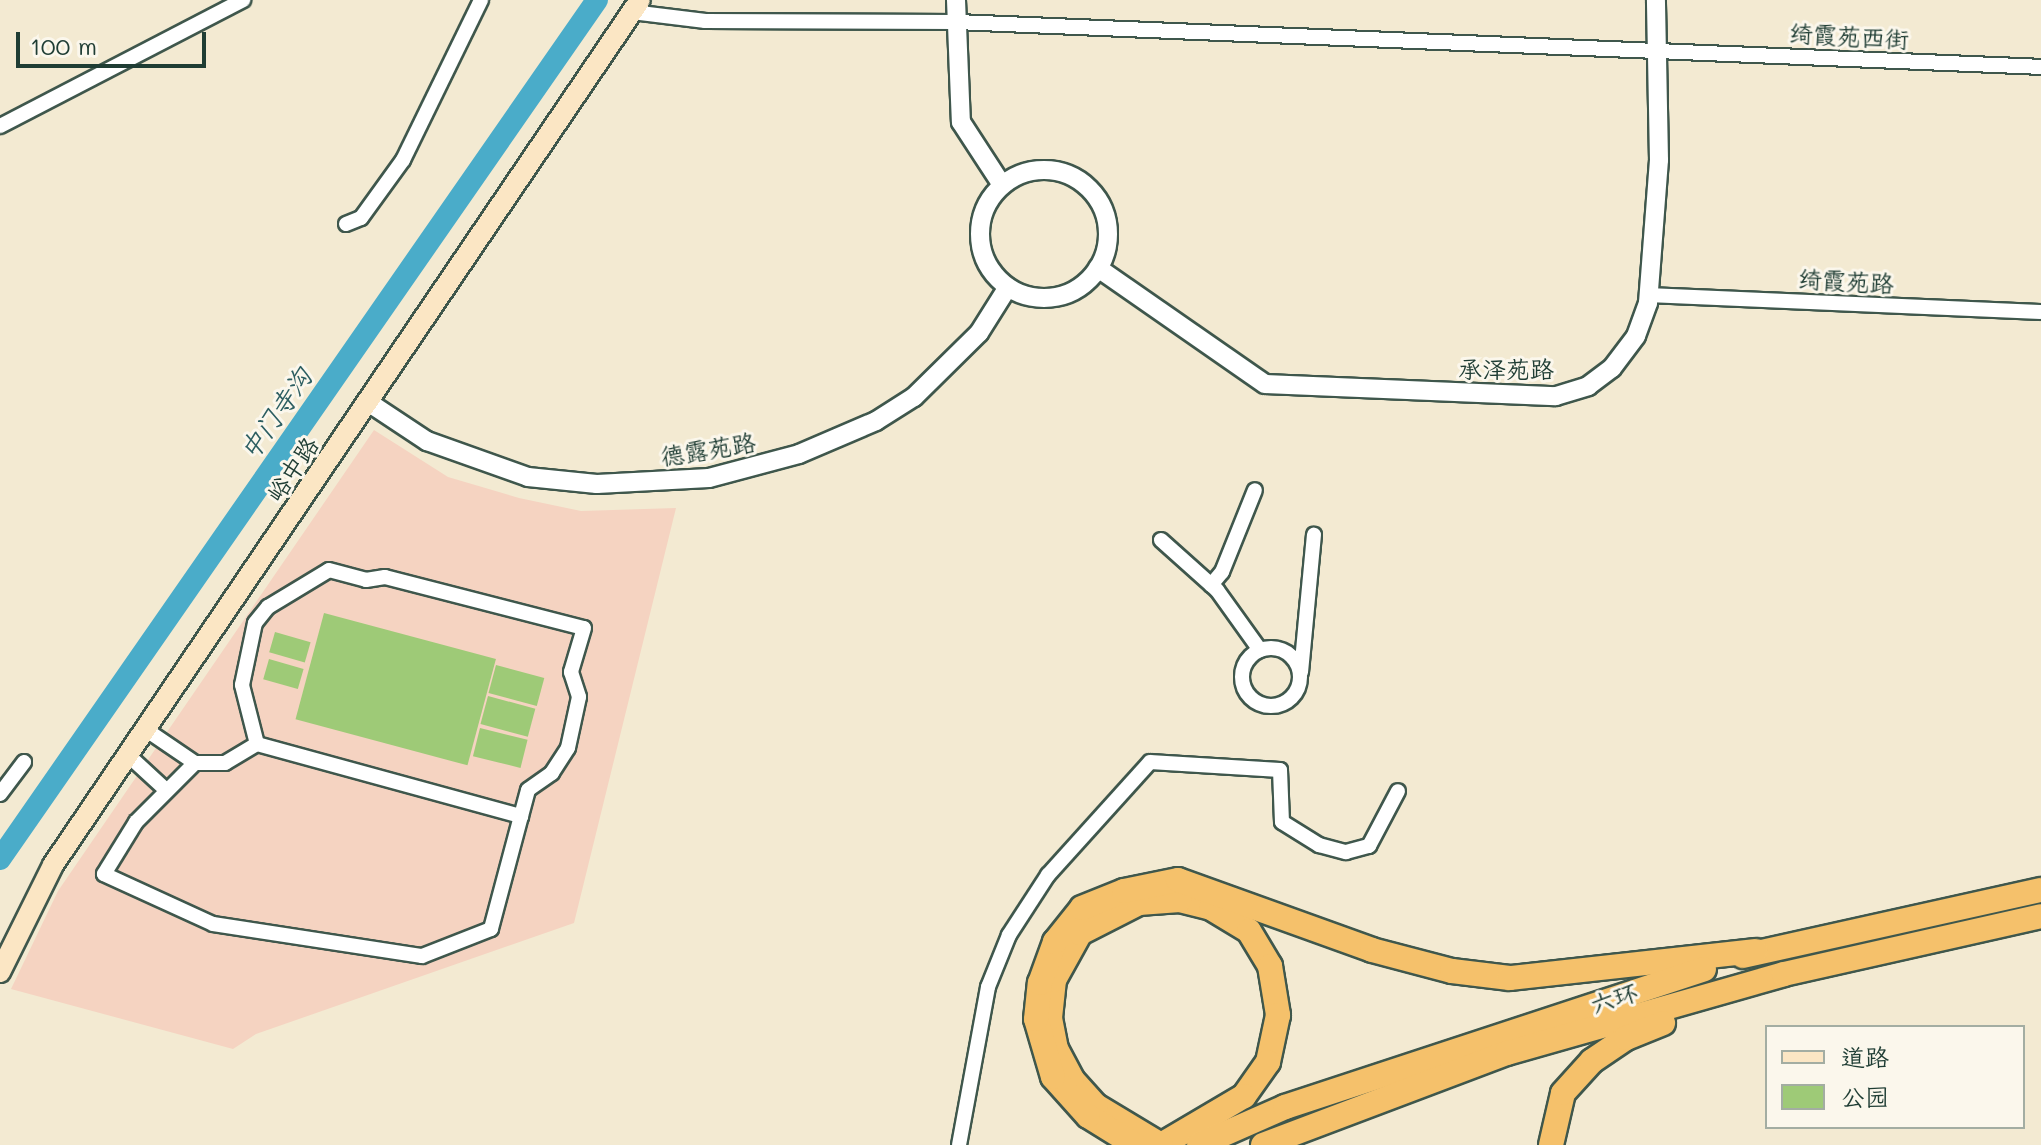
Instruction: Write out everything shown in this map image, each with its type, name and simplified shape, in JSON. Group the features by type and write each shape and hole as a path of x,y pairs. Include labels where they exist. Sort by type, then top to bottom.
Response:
{"highway":[{"path":"1135,1145 1053,1077 1041,1048 1036,1019 1040,983 1055,942 1082,908 1124,891 1178,880 1372,950 1452,971 1510,978 1756,951"},
{"name":"六环","path":"1199,1145 1285,1107 1756,951 2041,890"},
{"path":"1180,900 1211,908 1249,931 1270,966 1278,1015 1268,1062 1244,1096 1161,1145 1092,1111 1066,1069 1050,1018 1054,980 1080,933 1139,903 1180,900"},
{"name":"六环","path":"1263,1145 1507,1053 1784,974 2041,916"},
{"path":"1551,1145 1563,1093 1592,1061 1626,1038 1784,974"}],"main road":[{"name":"峪中路","path":"0,972 33,898 636,6"}],"street":[{"path":"0,126 243,0"},
{"path":"346,224 361,218 403,160 481,0"},
{"path":"956,0 961,122 1002,185"},
{"name":"承泽苑路","path":"1098,268 1265,384 1286,388 1556,396 1588,386 1612,368 1636,336 1649,295 1659,160 1656,0"},
{"name":"绮霞苑西街","path":"636,6 705,21 956,22 1655,48 2041,67"},
{"path":"1048,169 1088,187 1107,226 1098,268 1084,283 1057,296 1026,296 1008,287 988,264 979,234 982,214 1002,185 1026,172 1048,169"},
{"name":"德露苑路","path":"368,402 427,441 528,477 631,484 724,475 799,454 876,421 914,397 979,333 1008,287"},
{"name":"绮霞苑路","path":"1649,295 2041,312"},
{"path":"1211,585 1222,572 1255,490"},
{"path":"1260,650 1243,672 1252,699 1279,705 1295,694 1300,676 1314,535"},
{"path":"1161,540 1211,585 1260,650 1287,652 1300,676"},
{"path":"195,763 165,789 136,822 104,874 213,924 422,956 491,929 528,790 552,773 568,748 579,697 571,672 584,628 385,577 366,580 329,570 268,607 255,623 242,685 257,744"},
{"path":"145,729 195,763 225,763 257,744 521,816"},
{"path":"128,755 165,789"},
{"path":"2,785 24,762"},
{"path":"959,1145 988,987 1009,935 1048,875 1150,762 1280,770 1282,822 1319,845 1346,852 1369,846 1398,791"}],"shaded area":[{"path":"374,430 448,477 519,498 581,511 676,508 574,923 256,1034 233,1049 11,989 58,891"}],"green space":[{"path":"324,613 496,659 467,765 296,719"},
{"path":"275,632 311,642 305,662 269,652"},
{"path":"269,659 304,669 298,689 263,679"},
{"path":"496,665 544,678 537,706 488,693"},
{"path":"488,696 535,709 528,737 480,724"},
{"path":"480,728 528,740 521,768 473,756"}],"waterway":[{"name":"中门寺沟","path":"0,859 597,0"}]}
